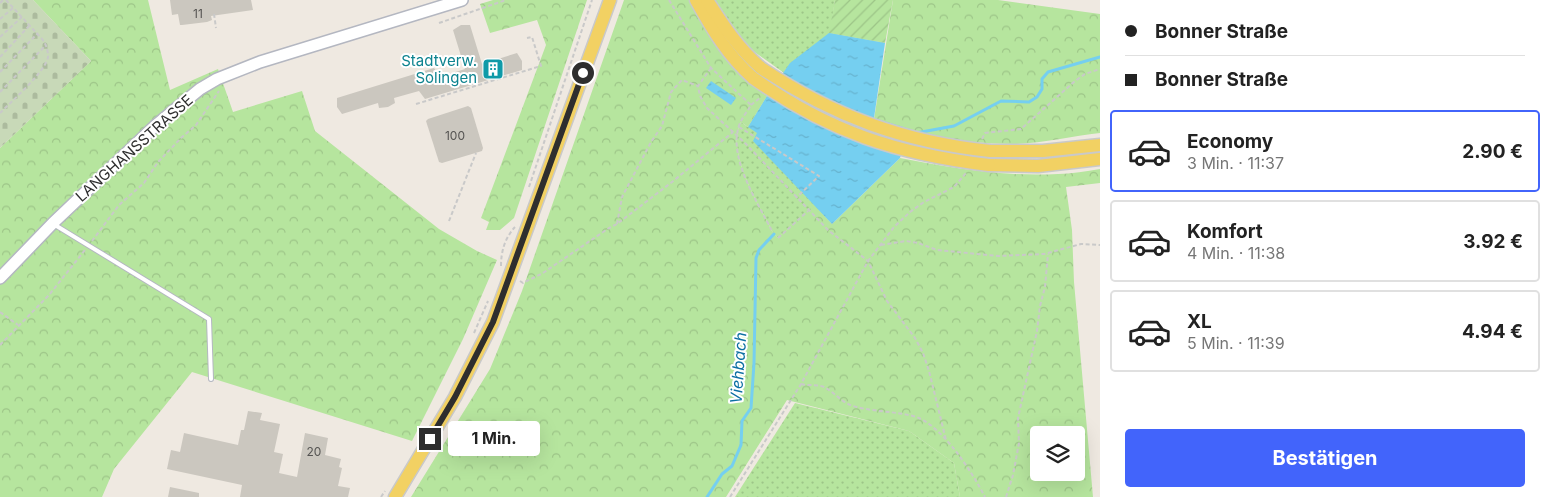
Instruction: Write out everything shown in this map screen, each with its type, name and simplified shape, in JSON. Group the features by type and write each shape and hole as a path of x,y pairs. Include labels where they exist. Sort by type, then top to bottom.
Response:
{"main road":[{"path":"390,493 455,397 493,322 610,0"},
{"path":"696,0 720,42 737,64 864,123 915,139 960,148 986,146 1043,151 1100,145"},
{"path":"707,0 757,73 789,102 814,116 860,136 902,150 989,165 1038,166 1100,159"}],"street":[{"name":"LANGHANSSTRASSE","path":"0,278 53,223 156,126 200,89 217,79 260,62 462,0"}],"lane":[{"path":"53,223 209,319 212,378"}],"path":[{"path":"0,3 5,0 38,33 46,45 48,57 43,69 0,114"},
{"path":"440,23 506,0"},
{"path":"528,190 592,0"},
{"path":"669,0 710,68 751,105"},
{"path":"0,19 13,8"},
{"path":"214,14 216,28"},
{"path":"0,37 22,17"},
{"path":"0,57 30,25"},
{"path":"0,72 38,33"},
{"path":"416,104 541,66 532,37 527,38"},
{"path":"0,92 46,45"},
{"path":"710,68 698,86 700,96 708,108 737,135 808,211 828,230 868,261 887,301 915,338 922,354 929,371 946,440"},
{"path":"986,146 985,133 1016,131 1027,125 1075,81 1100,68"},
{"path":"617,224 622,197 651,142 662,126 671,92 682,80 698,86"},
{"path":"765,94 751,105 738,126 737,135 738,151 743,171 772,231"},
{"path":"0,345 49,295 119,205 144,183 158,162 196,125 210,105"},
{"path":"738,126 819,176 796,198"},
{"path":"523,282 543,273 617,224 733,132"},
{"path":"450,221 476,153"},
{"path":"730,497 801,384 868,261 894,227 910,212 924,202 954,187 967,172"},
{"path":"778,238 808,211"},
{"path":"500,273 501,256 508,235 516,227"},
{"path":"881,245 906,241 938,250 992,256 1048,254 1081,244 1100,245"},
{"path":"1006,497 1019,443 1018,418 1038,332 1048,254"},
{"path":"474,333 489,299"},
{"path":"0,312 18,326"},
{"path":"801,384 825,388 845,403 866,409 915,416 932,426 957,454 985,497"},
{"path":"381,497 390,493"}],"green space":[{"path":"0,0 33,0 91,61 0,148"},
{"path":"33,0 148,0 170,90 218,69 233,112 302,91 315,131 439,229 497,260 463,339 412,441 192,372 114,469 102,497 0,497 0,148 91,61"},
{"path":"493,0 587,0 514,218 500,230 486,230 489,222 481,218 546,45 537,20 490,33 480,4"},
{"path":"624,0 689,0 723,56 745,79 767,96 748,127 741,122 737,134 737,148 740,162 752,193 772,231 778,238 814,205 832,224 900,158 998,173 1038,175 1100,169 1100,183 1066,187 1072,230 1074,282 1093,497 960,497 954,463 909,431 787,400 726,497 411,497 490,369 522,291"},
{"path":"714,0 835,0 830,33 885,43 791,78 749,48"},
{"path":"835,0 893,0 885,43 829,33"},
{"path":"893,0 998,0 1100,14 1100,133 1017,144 980,143 908,130 874,119"},
{"path":"767,96 832,224 814,206 778,238 759,207 740,162 737,134 741,122 748,127"},
{"path":"795,403 909,431 954,463 960,497 735,497"}],"water":[{"path":"829,33 885,43 874,118 910,129 900,158 832,224 753,141 757,133 748,127 790,63"},
{"path":"711,81 736,98 731,105 706,88"}],"building":[{"path":"170,0 251,0 253,10 211,16 212,20 207,22 180,25 178,14 172,15"},
{"name":"Stadtverw. Solingen","path":"461,25 470,25 482,64 517,53 522,61 522,70 425,99 419,91 394,98 395,103 388,107 379,108 378,103 342,114 337,107 337,98 434,68 440,77 465,69 453,30"},
{"path":"468,106 471,108 483,148 482,151 442,163 439,162 426,121"},
{"path":"248,411 262,413 260,420 280,424 274,452 283,454 279,473 297,477 305,433 328,438 325,455 341,459 339,467 342,468 338,486 350,488 348,497 240,497 242,485 167,469 171,450 180,452 184,433 238,445 241,430 244,430"},
{"path":"170,487 199,493 199,497 168,497"}],"waterway":[{"name":"Viehbach","path":"916,133 954,126 1001,101 1029,102 1037,97 1042,89 1042,79 1048,72 1100,57"},
{"name":"Viehbach","path":"707,497 722,474 732,466 741,445 742,421 751,408 756,258 759,250 774,234"}],"place":[{"name":"Stadtverw. Solingen","path":"493,69"}],"route":[{"path":"430,439 455,397 493,322 583,73"}]}
